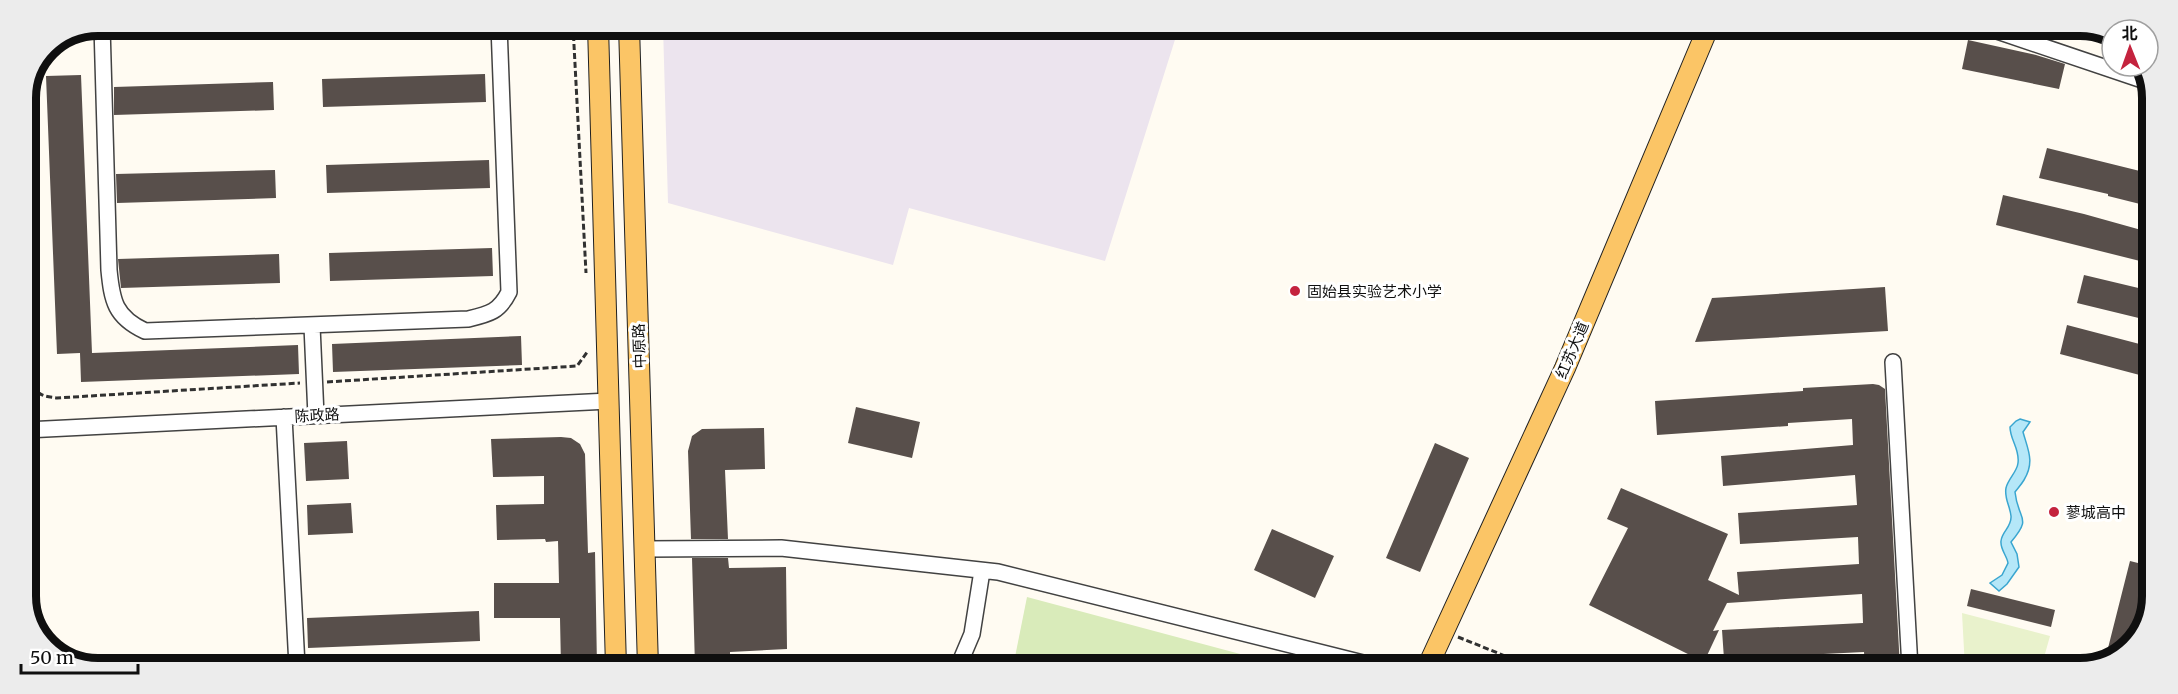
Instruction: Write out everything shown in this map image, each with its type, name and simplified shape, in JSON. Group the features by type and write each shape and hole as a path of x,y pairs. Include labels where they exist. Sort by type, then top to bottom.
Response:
{"main road":[{"path":"598,36 616,658"},
{"name":"中原路","path":"629,36 648,658"},
{"name":"红苏大道","path":"1431,658 1565,368 1705,36"}],"street":[{"path":"102,36 109,270 112,297 121,315 145,331 468,320 489,314 502,305 510,292 500,36"},
{"path":"2012,36 2139,79"},
{"path":"312,326 316,416"},
{"path":"1893,362 1909,658"},
{"name":"陈政路","path":"36,429 609,401"},
{"path":"284,417 297,658"},
{"path":"646,549 781,548 998,572 1343,658"},
{"path":"962,658 972,634 982,570"}],"path":[{"path":"1442,631 1510,658"}],"shaded area":[{"path":"663,36 1176,36 1105,261 909,208 893,265 668,203"}],"green space":[{"path":"1027,597 1255,658 1015,658"},
{"path":"1962,613 2050,636 2044,658 1964,658"}],"water":[{"path":"2020,419 2030,422 2023,432 2030,462 2023,482 2015,492 2023,522 2018,534 2011,542 2017,554 2019,567 1999,591 1990,583 2002,575 2008,563 2001,544 2011,520 2006,499 2007,485 2017,466 2018,458 2010,427"}],"building":[{"path":"1968,40 2065,64 2059,89 1962,69"},
{"path":"485,74 486,102 323,107 322,79"},
{"path":"81,75 92,353 298,345 299,374 81,382 80,353 57,354 46,76"},
{"path":"273,82 274,110 114,115 114,87"},
{"path":"2047,148 2142,172 2142,204 2108,196 2108,194 2039,178"},
{"path":"489,160 490,188 327,193 326,165"},
{"path":"275,170 276,198 117,203 116,174"},
{"path":"2003,195 2084,214 2142,230 2142,262 1996,225"},
{"path":"492,248 493,276 330,281 329,253"},
{"path":"279,254 280,283 121,288 118,259"},
{"path":"2084,275 2142,289 2142,319 2077,303"},
{"path":"1885,287 1888,331 1695,342 1712,298"},
{"path":"2067,325 2142,345 2142,376 2060,354"},
{"path":"521,336 522,365 333,372 332,344"},
{"path":"1873,384 1885,389 1899,658 1864,658 1864,652 1724,658 1722,630 1863,623 1862,594 1727,603 1713,631 1719,630 1706,658 1696,658 1589,605 1628,528 1607,519 1621,488 1728,534 1708,580 1739,595 1737,572 1859,564 1858,537 1740,544 1738,513 1857,505 1855,475 1723,486 1721,456 1853,445 1852,419 1657,435 1655,401 1803,391 1803,388"},
{"path":"856,407 920,422 912,458 848,443"},
{"path":"764,428 765,469 725,470 728,539 691,539 688,451 692,436 702,429"},
{"path":"571,438 580,444 585,454 588,553 595,552 597,658 561,658 560,618 494,618 494,583 559,583 558,541 497,540 496,505 544,504 544,476 493,477 491,439"},
{"path":"347,441 349,479 306,481 304,443"},
{"path":"1435,443 1469,458 1420,572 1386,558"},
{"path":"351,503 353,533 308,535 307,505"},
{"path":"1272,529 1334,556 1315,598 1254,570"},
{"path":"692,558 728,558 729,568 786,567 787,649 730,652 730,658 695,658"},
{"path":"2130,561 2142,564 2142,596 2136,623 2124,640 2107,652"},
{"path":"1971,589 2055,610 2051,627 1967,606"},
{"path":"479,611 480,641 308,648 307,618"}],"place":[{"name":"固始县实验艺术小学","path":"1295,291"},
{"name":"蓼城高中","path":"2054,512"}]}
